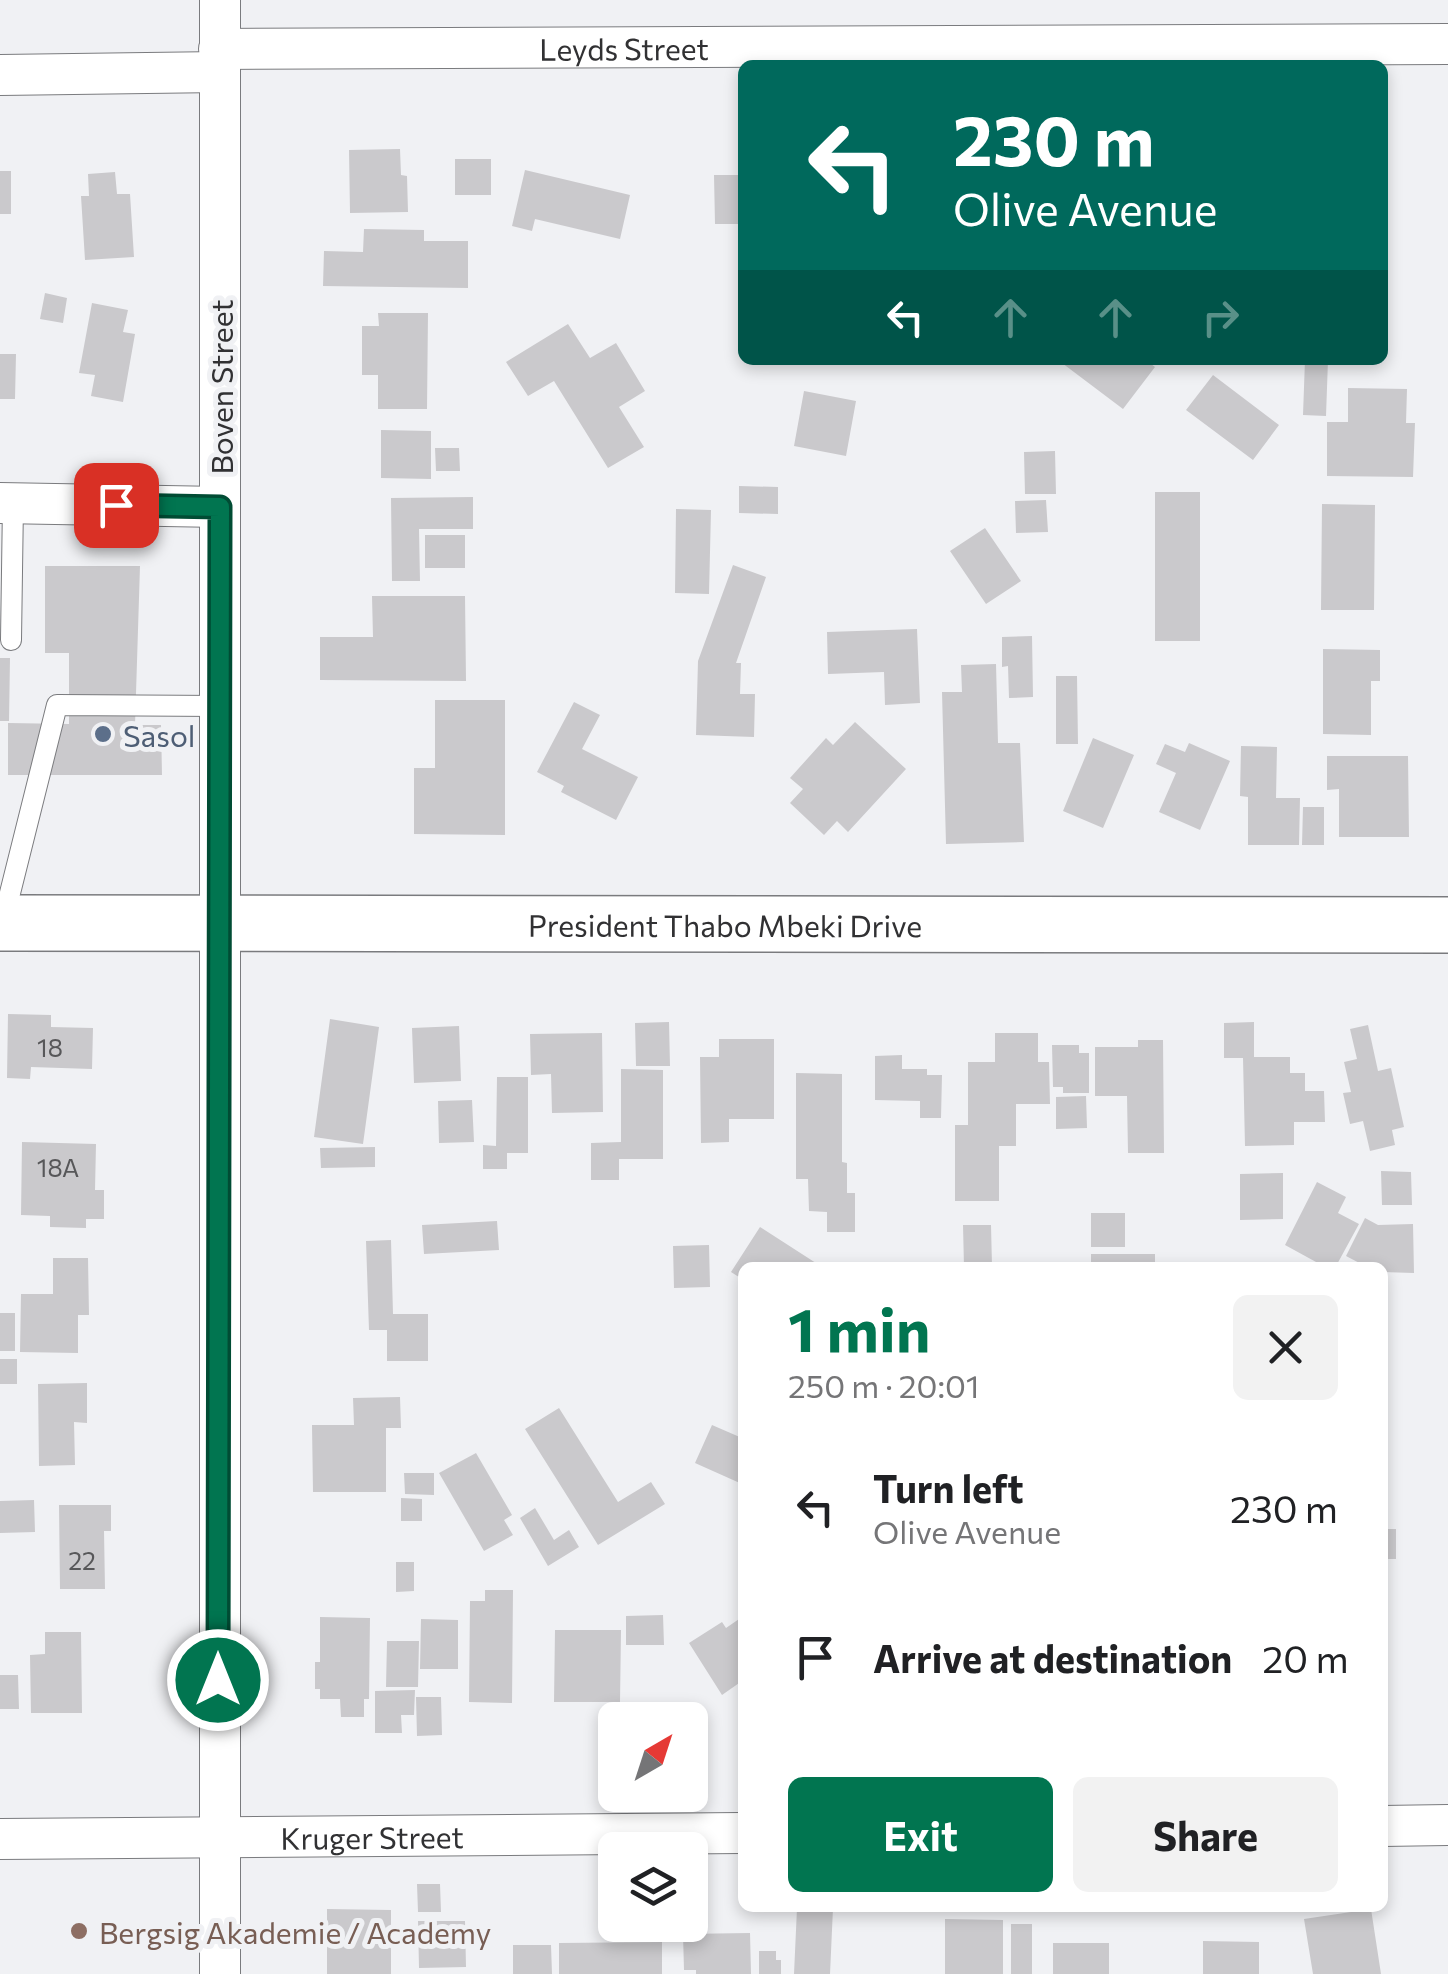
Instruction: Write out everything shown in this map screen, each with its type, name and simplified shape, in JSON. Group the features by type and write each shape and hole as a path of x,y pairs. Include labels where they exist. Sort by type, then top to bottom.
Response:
{"street":[{"name":"Boven Street","path":"220,0 220,1974"},
{"name":"Leyds Street","path":"0,74 220,61 1448,44"},
{"path":"7,503 220,507"},
{"name":"President Thabo Mbeki Drive","path":"1,923 1448,925"},
{"path":"1388,1826 1448,1825"},
{"name":"Kruger Street","path":"0,1839 738,1834"}],"lane":[{"path":"7,503 11,640"},
{"path":"1,923 57,705 220,706"}],"building":[{"path":"400,149 401,175 407,176 408,212 350,213 349,150"},
{"path":"455,159 491,159 491,195 455,195"},
{"path":"525,170 630,195 620,239 535,219 532,231 512,226"},
{"path":"0,171 11,171 11,214 0,214"},
{"path":"115,172 117,194 130,194 134,257 85,260 81,196 89,196 88,174"},
{"path":"714,175 738,175 738,224 715,224"},
{"path":"364,229 424,230 424,241 468,241 468,288 323,286 324,251 363,252"},
{"path":"45,293 67,298 63,323 40,319"},
{"path":"92,303 128,310 123,332 135,334 123,402 91,396 95,375 79,373"},
{"path":"378,313 428,313 427,409 378,409 378,375 362,375 362,326 379,326"},
{"path":"568,324 590,358 616,343 645,391 619,407 644,447 608,468 554,381 528,396 506,362"},
{"path":"0,354 16,354 15,399 0,399"},
{"path":"1065,365 1152,365 1155,367 1123,409"},
{"path":"1305,365 1328,365 1326,416 1303,415"},
{"path":"1213,375 1279,425 1253,460 1186,410"},
{"path":"1348,388 1407,389 1406,423 1415,423 1413,477 1327,476 1327,422 1348,422"},
{"path":"804,391 856,401 846,456 794,446"},
{"path":"381,430 431,431 431,479 381,478"},
{"path":"435,448 459,448 460,471 436,471"},
{"path":"1055,451 1056,494 1025,494 1024,452"},
{"path":"739,486 778,487 778,514 739,513"},
{"path":"1155,492 1200,492 1200,641 1155,641"},
{"path":"473,497 473,529 419,529 420,581 392,581 391,498"},
{"path":"1046,500 1048,532 1016,533 1015,501"},
{"path":"1322,504 1375,505 1374,610 1321,610"},
{"path":"676,509 711,510 709,594 675,593"},
{"path":"985,528 1021,581 986,604 950,551"},
{"path":"425,535 465,535 465,568 425,568"},
{"path":"733,565 766,577 736,663 741,663 740,694 755,694 754,737 696,735 698,661"},
{"path":"45,566 140,566 135,725 161,725 162,775 8,775 8,723 69,724 69,653 45,653"},
{"path":"372,596 465,596 466,681 320,680 320,637 373,637"},
{"path":"917,629 920,703 885,705 884,672 828,674 827,632"},
{"path":"1032,636 1033,697 1009,698 1008,666 1002,667 1002,637"},
{"path":"1323,649 1380,650 1380,681 1371,681 1371,735 1323,734"},
{"path":"0,658 10,658 9,721 0,721"},
{"path":"996,664 998,743 1020,743 1024,842 946,844 942,692 962,692 961,665"},
{"path":"1056,676 1077,676 1078,744 1056,744"},
{"path":"435,700 505,700 505,835 414,834 414,768 435,768"},
{"path":"574,702 600,715 582,749 638,777 616,820 561,792 564,786 537,772"},
{"path":"855,722 906,769 848,832 837,821 824,835 790,803 803,789 790,778 826,738 833,745"},
{"path":"1093,738 1134,755 1103,828 1063,811"},
{"path":"1189,743 1230,761 1200,830 1159,812 1176,773 1156,764 1165,744 1185,752"},
{"path":"1241,746 1277,747 1276,798 1300,798 1299,845 1248,845 1248,797 1240,796"},
{"path":"1327,756 1408,756 1409,837 1339,837 1339,789 1327,790"},
{"path":"1303,807 1324,807 1324,845 1302,845"},
{"path":"8,1014 51,1015 51,1027 93,1028 92,1069 31,1067 30,1079 7,1078"},
{"path":"330,1019 379,1027 363,1144 314,1137"},
{"path":"669,1022 670,1066 636,1066 635,1023"},
{"path":"1254,1022 1254,1057 1290,1057 1290,1073 1305,1073 1305,1091 1324,1091 1325,1122 1294,1122 1294,1145 1245,1146 1243,1058 1224,1058 1224,1023"},
{"path":"1368,1025 1378,1071 1391,1068 1404,1127 1392,1130 1395,1145 1370,1151 1363,1121 1350,1124 1343,1093 1351,1092 1344,1062 1357,1059 1350,1029"},
{"path":"459,1026 461,1081 414,1083 412,1028"},
{"path":"602,1033 603,1112 552,1113 551,1074 531,1075 530,1034"},
{"path":"995,1033 1038,1033 1038,1062 1049,1062 1050,1104 1016,1104 1016,1146 999,1146 999,1201 955,1201 955,1125 968,1125 968,1062 995,1062"},
{"path":"719,1039 774,1039 774,1119 729,1119 729,1142 701,1143 700,1057 719,1057"},
{"path":"1138,1040 1163,1040 1164,1153 1128,1153 1127,1096 1095,1096 1095,1047 1138,1047"},
{"path":"1052,1045 1079,1045 1079,1053 1089,1053 1089,1093 1063,1093 1063,1087 1053,1087"},
{"path":"902,1055 902,1069 927,1069 927,1075 942,1075 941,1118 920,1118 920,1101 875,1100 875,1056"},
{"path":"621,1069 663,1070 663,1159 619,1159 619,1180 591,1180 591,1143 621,1142"},
{"path":"796,1073 842,1074 842,1162 847,1163 847,1193 855,1193 855,1232 827,1232 827,1212 809,1211 808,1179 796,1179"},
{"path":"497,1077 528,1077 528,1153 507,1153 507,1169 483,1169 483,1145 496,1146"},
{"path":"1086,1096 1087,1128 1056,1129 1056,1097"},
{"path":"472,1100 474,1142 439,1143 438,1101"},
{"path":"22,1142 96,1144 95,1190 104,1190 104,1219 86,1219 86,1228 50,1227 50,1216 21,1215"},
{"path":"375,1147 375,1167 321,1168 320,1148"},
{"path":"1381,1171 1411,1172 1412,1205 1382,1205"},
{"path":"1283,1173 1283,1219 1240,1220 1240,1174"},
{"path":"1317,1182 1346,1197 1338,1213 1359,1224 1338,1262 1316,1262 1285,1245"},
{"path":"1091,1213 1125,1213 1125,1247 1091,1247"},
{"path":"1365,1218 1378,1225 1413,1224 1414,1273 1388,1272 1388,1262 1358,1262 1346,1256"},
{"path":"497,1221 499,1250 424,1254 422,1225"},
{"path":"963,1225 991,1225 992,1262 964,1262"},
{"path":"760,1227 814,1262 738,1262 738,1276 731,1272"},
{"path":"391,1240 393,1314 428,1314 428,1361 387,1361 387,1330 369,1330 366,1241"},
{"path":"709,1245 710,1287 674,1288 673,1246"},
{"path":"1091,1254 1155,1254 1155,1262 1091,1262"},
{"path":"53,1258 88,1258 89,1315 78,1315 78,1353 20,1352 21,1294 53,1294"},
{"path":"0,1313 15,1313 15,1351 0,1351"},
{"path":"0,1359 17,1359 17,1384 0,1384"},
{"path":"87,1383 87,1423 74,1422 75,1465 39,1466 38,1384"},
{"path":"400,1397 401,1428 386,1428 386,1492 313,1492 312,1425 354,1425 353,1398"},
{"path":"559,1408 618,1502 651,1482 665,1504 598,1545 525,1429"},
{"path":"712,1425 738,1436 738,1482 695,1463"},
{"path":"476,1453 512,1515 504,1520 513,1535 484,1551 439,1473"},
{"path":"404,1473 434,1473 434,1495 405,1494"},
{"path":"401,1498 422,1499 422,1521 401,1521"},
{"path":"34,1500 35,1532 0,1533 0,1501"},
{"path":"59,1505 111,1505 111,1531 104,1531 105,1589 60,1589"},
{"path":"535,1508 554,1540 569,1530 579,1547 548,1566 520,1518"},
{"path":"1388,1529 1396,1529 1396,1559 1388,1559"},
{"path":"396,1562 414,1562 414,1591 396,1592"},
{"path":"485,1590 513,1590 512,1703 469,1702 470,1601 485,1601"},
{"path":"663,1615 664,1645 626,1645 626,1616"},
{"path":"320,1617 370,1618 369,1699 364,1699 364,1717 341,1717 340,1699 320,1699 320,1689 315,1689 315,1662 320,1662"},
{"path":"421,1619 458,1620 458,1669 420,1669"},
{"path":"738,1620 738,1684 722,1695 689,1643 722,1622 726,1628"},
{"path":"555,1630 621,1630 620,1702 554,1702"},
{"path":"45,1632 81,1632 82,1713 31,1713 30,1655 45,1654"},
{"path":"387,1641 419,1641 418,1687 386,1687"},
{"path":"0,1675 18,1675 19,1709 0,1709"},
{"path":"415,1690 414,1715 401,1715 402,1733 375,1733 375,1691"},
{"path":"416,1697 441,1697 442,1735 417,1736"},
{"path":"417,1884 440,1884 441,1912 418,1912"},
{"path":"327,1909 391,1910 391,1974 327,1974"},
{"path":"797,1912 833,1912 830,1974 794,1974"},
{"path":"1371,1912 1381,1974 1313,1974 1304,1919"},
{"path":"945,1919 1003,1920 1003,1974 945,1974"},
{"path":"418,1921 465,1921 466,1967 419,1968"},
{"path":"1011,1924 1032,1924 1032,1974 1011,1974"},
{"path":"750,1933 751,1974 696,1974 696,1970 684,1970 683,1942 708,1942 708,1934"},
{"path":"1203,1941 1259,1942 1259,1974 1203,1974"},
{"path":"662,1942 662,1974 559,1974 559,1943"},
{"path":"1053,1943 1109,1943 1109,1974 1053,1974"},
{"path":"513,1945 551,1945 552,1974 513,1974"},
{"path":"759,1951 776,1951 781,1974 759,1974"}],"place":[{"name":"Sasol","path":"103,734"},
{"name":"Bergsig Akademie / Academy","path":"79,1931"}],"route":[{"path":"116,505 220,507 218,1680"}]}
